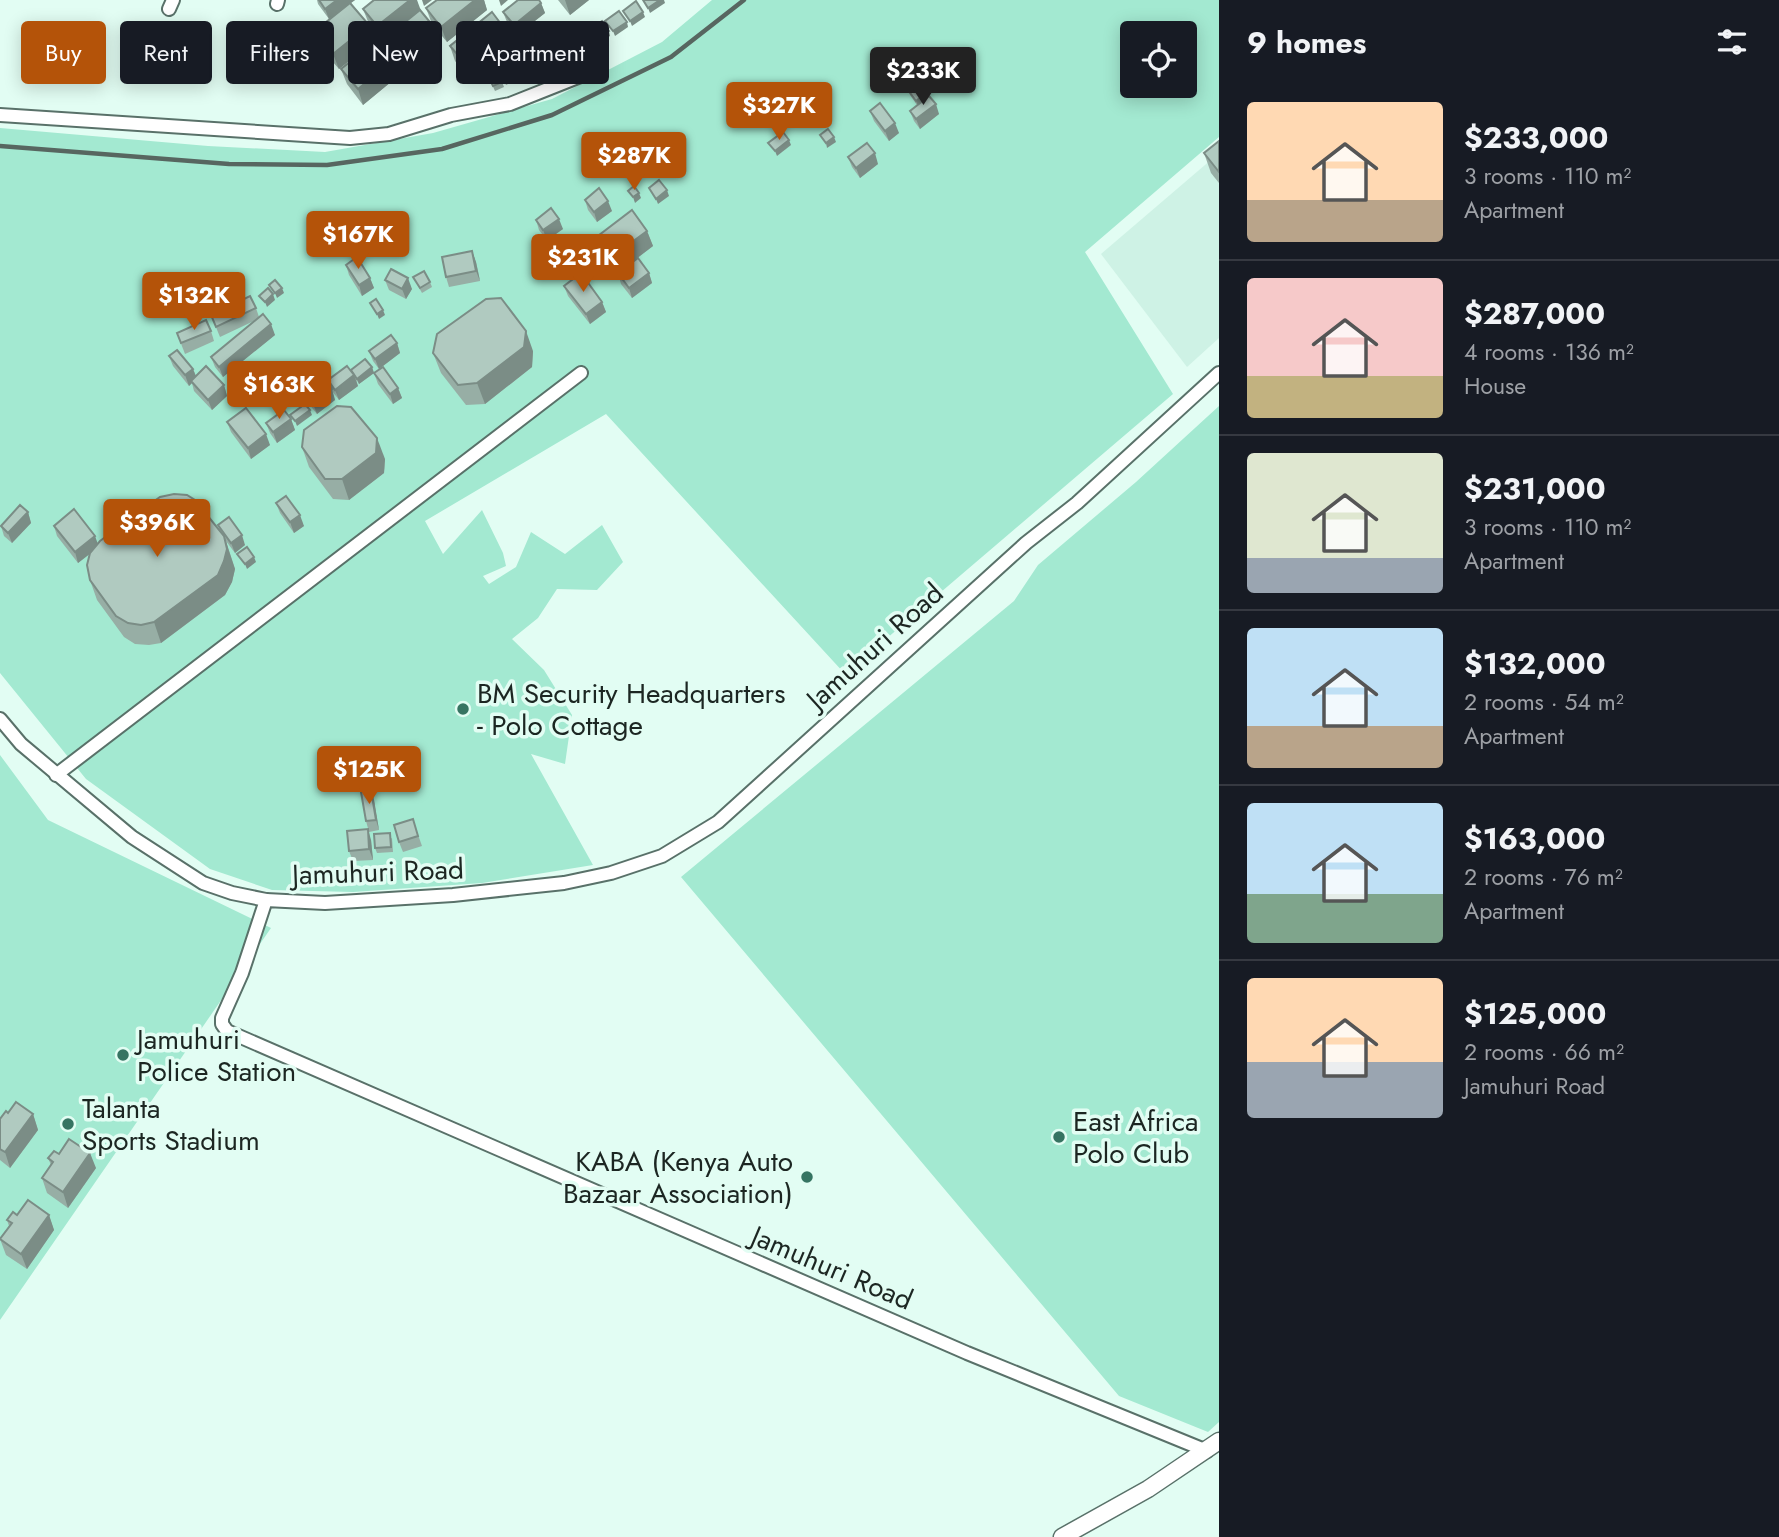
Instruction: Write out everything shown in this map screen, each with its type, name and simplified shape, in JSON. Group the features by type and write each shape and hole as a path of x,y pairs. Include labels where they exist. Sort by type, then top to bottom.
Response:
{"street":[{"path":"0,115 350,138 389,134 451,115 510,104 560,84"},
{"path":"56,775 582,373"},
{"name":"Jamuhuri Road","path":"1213,1446 967,1353 227,1031 222,1024 223,1012 242,973 266,900 325,903 508,891 564,883 611,873 662,856 718,822 1026,543 1077,503 1219,373"},
{"path":"0,719 21,744 132,836 203,883 266,900"},
{"path":"1062,1537 1148,1489 1213,1446"}],"shaded area":[{"path":"1219,153 1219,338 1187,367 1101,254"}],"green space":[{"path":"712,0 1219,0 1219,137 1085,252 1173,394 845,674 606,414 425,521 443,554 482,510 503,553 506,566 483,576 489,584 516,567 531,532 565,554 602,525 623,562 597,590 557,589 538,618 512,639 544,670 572,715 565,764 531,754 593,865 482,883 353,892 272,890 210,869 86,779 0,673 0,128 208,146 325,152 433,133 552,99 581,84 609,84 609,69 662,42"},
{"name":"East Africa Polo Club","path":"1219,406 1219,1422 1208,1432 1119,1396 681,877 1014,601 1038,565 1136,482"},
{"name":"Talanta Sports Stadium","path":"0,755 48,820 271,928 0,1320"}],"building":[{"path":"319,0 337,0 325,9"},
{"path":"374,0 410,0 383,21 373,21 363,9"},
{"path":"437,0 475,0 442,26 442,21 436,21 426,8"},
{"path":"518,0 539,0 541,3 519,21 511,21 503,12"},
{"path":"643,0 660,0 648,8"},
{"path":"636,1 643,12 630,21 623,11"},
{"path":"350,3 366,21 348,21 348,42 334,53 334,21 328,21"},
{"path":"420,10 429,21 406,21"},
{"path":"619,11 627,22 613,31 609,21 605,21"},
{"path":"492,12 499,21 481,21"},
{"path":"456,41 456,53 450,46"},
{"path":"348,63 348,77 341,69"},
{"path":"919,81 927,92 916,101 908,90"},
{"path":"929,96 936,104 916,119 910,111"},
{"path":"880,103 895,123 885,131 870,111"},
{"path":"828,129 834,137 826,143 820,135"},
{"path":"783,132 789,140 775,151 768,143"},
{"path":"1219,141 1219,172 1204,153"},
{"path":"867,143 875,153 856,168 848,157"},
{"path":"659,180 667,190 656,199 649,188"},
{"path":"634,186 639,193 633,197 628,191"},
{"path":"599,188 608,201 594,212 585,200"},
{"path":"551,208 559,219 543,230 536,220"},
{"path":"632,210 647,231 605,262 590,242"},
{"path":"551,236 563,252 554,259 542,243"},
{"path":"472,251 476,271 446,277 442,257"},
{"path":"357,257 370,278 359,285 346,265"},
{"path":"638,258 649,273 629,288 618,273"},
{"path":"391,269 408,278 402,289 385,280"},
{"path":"424,271 430,282 420,288 413,277"},
{"path":"581,273 602,302 586,314 564,286"},
{"path":"275,280 282,288 275,293 269,285"},
{"path":"268,288 273,294 265,302 259,296"},
{"path":"250,296 256,308 216,327 211,315"},
{"path":"501,298 526,331 524,347 477,383 458,385 433,353 437,334 486,299"},
{"path":"376,299 383,310 377,314 370,303"},
{"path":"263,314 271,324 219,367 211,357"},
{"path":"206,320 211,331 181,343 177,333"},
{"path":"391,335 397,343 375,359 369,351"},
{"path":"177,350 193,369 185,375 169,356"},
{"path":"365,359 372,367 357,379 351,370"},
{"path":"206,366 224,385 208,400 191,381"},
{"path":"347,366 354,375 335,390 328,380"},
{"path":"383,367 398,388 390,394 374,373"},
{"path":"325,380 332,389 313,404 306,394"},
{"path":"305,404 310,410 295,421 290,415"},
{"path":"337,406 351,407 377,438 376,453 342,479 325,479 302,447 304,430"},
{"path":"246,408 266,434 248,448 227,422"},
{"path":"284,410 291,419 273,432 266,423"},
{"path":"187,495 195,500 224,536 227,549 224,561 218,575 154,622 141,625 128,623 116,616 90,580 87,565 90,553 100,541 160,497"},
{"path":"286,496 300,515 290,522 276,503"},
{"path":"20,505 28,512 8,533 1,526"},
{"path":"74,509 95,536 75,552 54,526"},
{"path":"229,517 242,535 231,543 218,525"},
{"path":"247,547 254,557 245,564 237,554"},
{"path":"371,790 376,820 366,821 361,792"},
{"path":"413,819 418,836 399,842 394,825"},
{"path":"368,829 369,849 349,851 347,831"},
{"path":"390,833 391,847 375,848 374,834"},
{"path":"16,1102 33,1114 5,1152 0,1149 0,1119"},
{"path":"69,1139 90,1153 63,1192 42,1178 53,1162 48,1158 54,1151 59,1154"},
{"path":"28,1200 49,1215 21,1254 0,1239 12,1223 7,1220 13,1212 17,1215"}],"railway":[{"path":"0,146 229,164 327,165 442,149 552,115 671,57 744,0"}],"place":[{"name":"BM Security Headquarters - Polo Cottage","path":"463,709"},
{"name":"Jamuhuri Police Station","path":"123,1055"},
{"name":"Talanta Sports Stadium","path":"68,1124"},
{"name":"East Africa Polo Club","path":"1059,1137"},
{"name":"KABA (Kenya Auto Bazaar Association)","path":"807,1177"}]}
